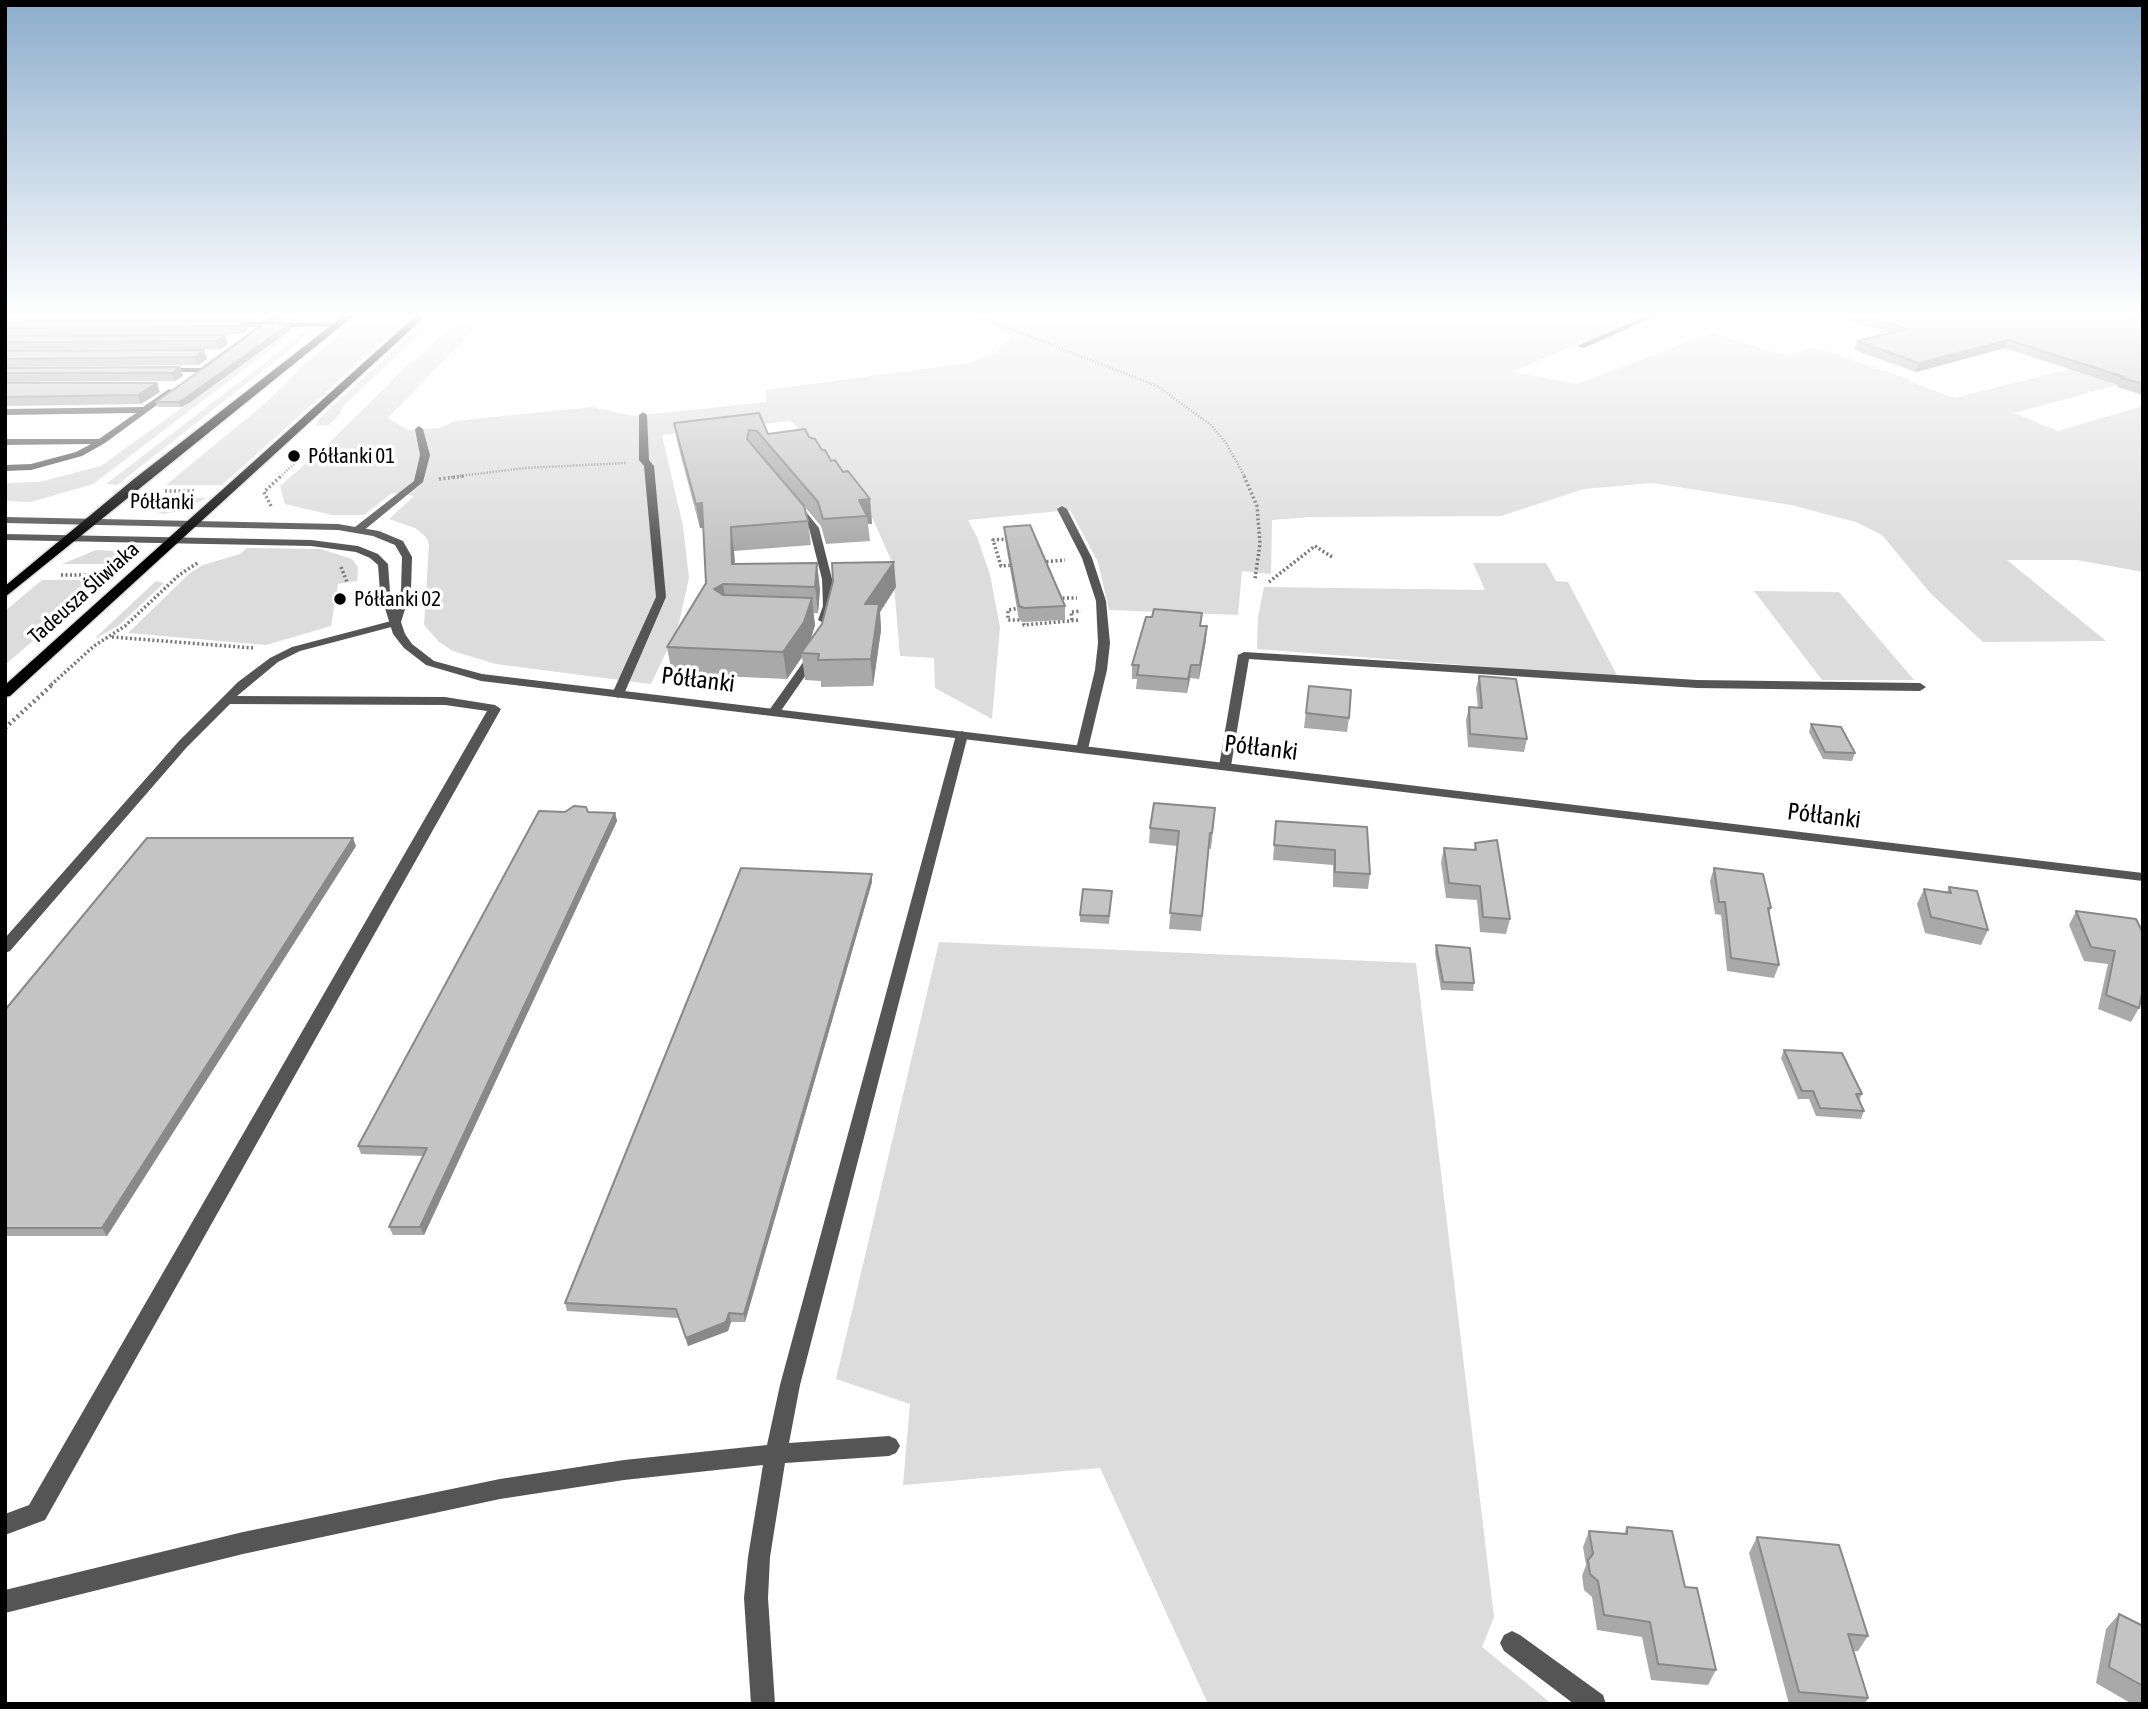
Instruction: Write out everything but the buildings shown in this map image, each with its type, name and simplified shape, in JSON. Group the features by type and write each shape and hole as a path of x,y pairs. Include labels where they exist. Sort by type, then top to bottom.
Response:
{"main road":[{"path":"5,593 69,538 252,393"},
{"name":"Tadeusza Śliwiaka","path":"5,693 336,393"}],"street":[{"path":"5,468 31,467 79,454 102,441 169,393"},
{"path":"5,412 145,410"},
{"path":"618,694 661,597 649,466 644,460 643,415"},
{"path":"359,529 418,482 425,455 419,429"},
{"path":"5,442 102,441"},
{"path":"789,496 814,528 827,579 828,606 823,624 808,619"},
{"path":"1062,509 1087,558 1101,601 1104,643 1101,670 1082,749"},
{"name":"Półłanki","path":"5,520 359,529 390,538 403,546 406,553 409,570 406,590 395,623"},
{"name":"Półłanki","path":"5,537 327,544 365,551 383,564 385,592 399,634 417,655 444,668 481,677 2143,877"},
{"path":"5,948 183,744 227,700 274,660 289,652 395,623"},
{"path":"774,712 818,647"},
{"path":"1225,766 1244,655 1697,684 1920,687"},
{"path":"5,1525 37,1513 495,709 445,701 227,700"},
{"path":"763,1704 757,1598 766,1509 790,1385 962,735"},
{"path":"5,1602 243,1544 500,1489 624,1470 776,1454 889,1446"},
{"path":"1512,1643 1594,1704"}],"path":[{"path":"1166,393 1211,425 1232,454 1257,506 1260,544 1255,579"},
{"path":"418,482 526,468 607,466 644,460"},
{"path":"159,491 204,491"},
{"path":"1020,538 993,540 1001,566 1022,564"},
{"path":"1269,582 1315,546 1332,557"},
{"path":"1033,563 1087,558"},
{"path":"60,575 108,575"},
{"path":"5,728 94,646 125,626 179,575"},
{"path":"1059,595 1063,598 1079,598 1081,612 1070,612 1072,620"},
{"path":"1019,597 1021,608 1008,610 1008,620 1023,620 1024,625 1102,619"},
{"path":"110,637 260,649"}],"shaded area":[{"path":"202,393 213,393 93,484 31,502 5,501 5,483 39,482 101,466"},
{"path":"225,393 235,393 117,485 106,484"},
{"path":"276,393 325,393 222,485 166,485"},
{"path":"347,393 357,393 329,425 315,426"},
{"path":"380,393 412,393 388,418 408,430 440,428 454,421 592,407 633,416 766,402 766,393 1940,393 1954,398 1975,393 2089,393 2014,413 2058,431 2143,406 2143,572 2077,560 2007,560 2106,641 1983,642 1931,594 1882,535 1856,522 1791,505 1653,483 1584,489 1501,516 1311,517 1272,520 1271,574 1242,571 1238,615 1109,610 1098,562 1070,510 968,520 990,575 1000,627 992,719 935,688 934,658 900,656 892,562 863,497 791,421 662,435 683,526 689,578 678,627 651,684 496,664 453,651 439,642 424,625 429,544 426,537 415,528 389,519 414,496 392,493 364,515 332,515 285,504 280,486"},
{"path":"151,498 206,498 186,509 165,514 148,510"},
{"path":"247,548 321,549 352,559 358,567 357,581 338,584 331,626 266,645 128,633 190,573 203,565 240,554"},
{"path":"96,550 118,551 122,556 118,564 62,564"},
{"path":"1473,563 1546,563 1556,581 1568,582 1618,677 1257,649 1258,617 1264,587 1485,590"},
{"path":"42,580 102,580 5,665 5,611"},
{"path":"156,581 164,583 118,626 94,639"},
{"path":"1754,591 1839,592 1914,680 1822,680"},
{"path":"939,942 1416,963 1494,1617 1482,1647 1552,1704 1208,1704 1100,1468 903,1485 910,1404 836,1379"}],"place":[{"name":"Półłanki 01","path":"294,456"},
{"name":"Półłanki 02","path":"340,599"}]}
